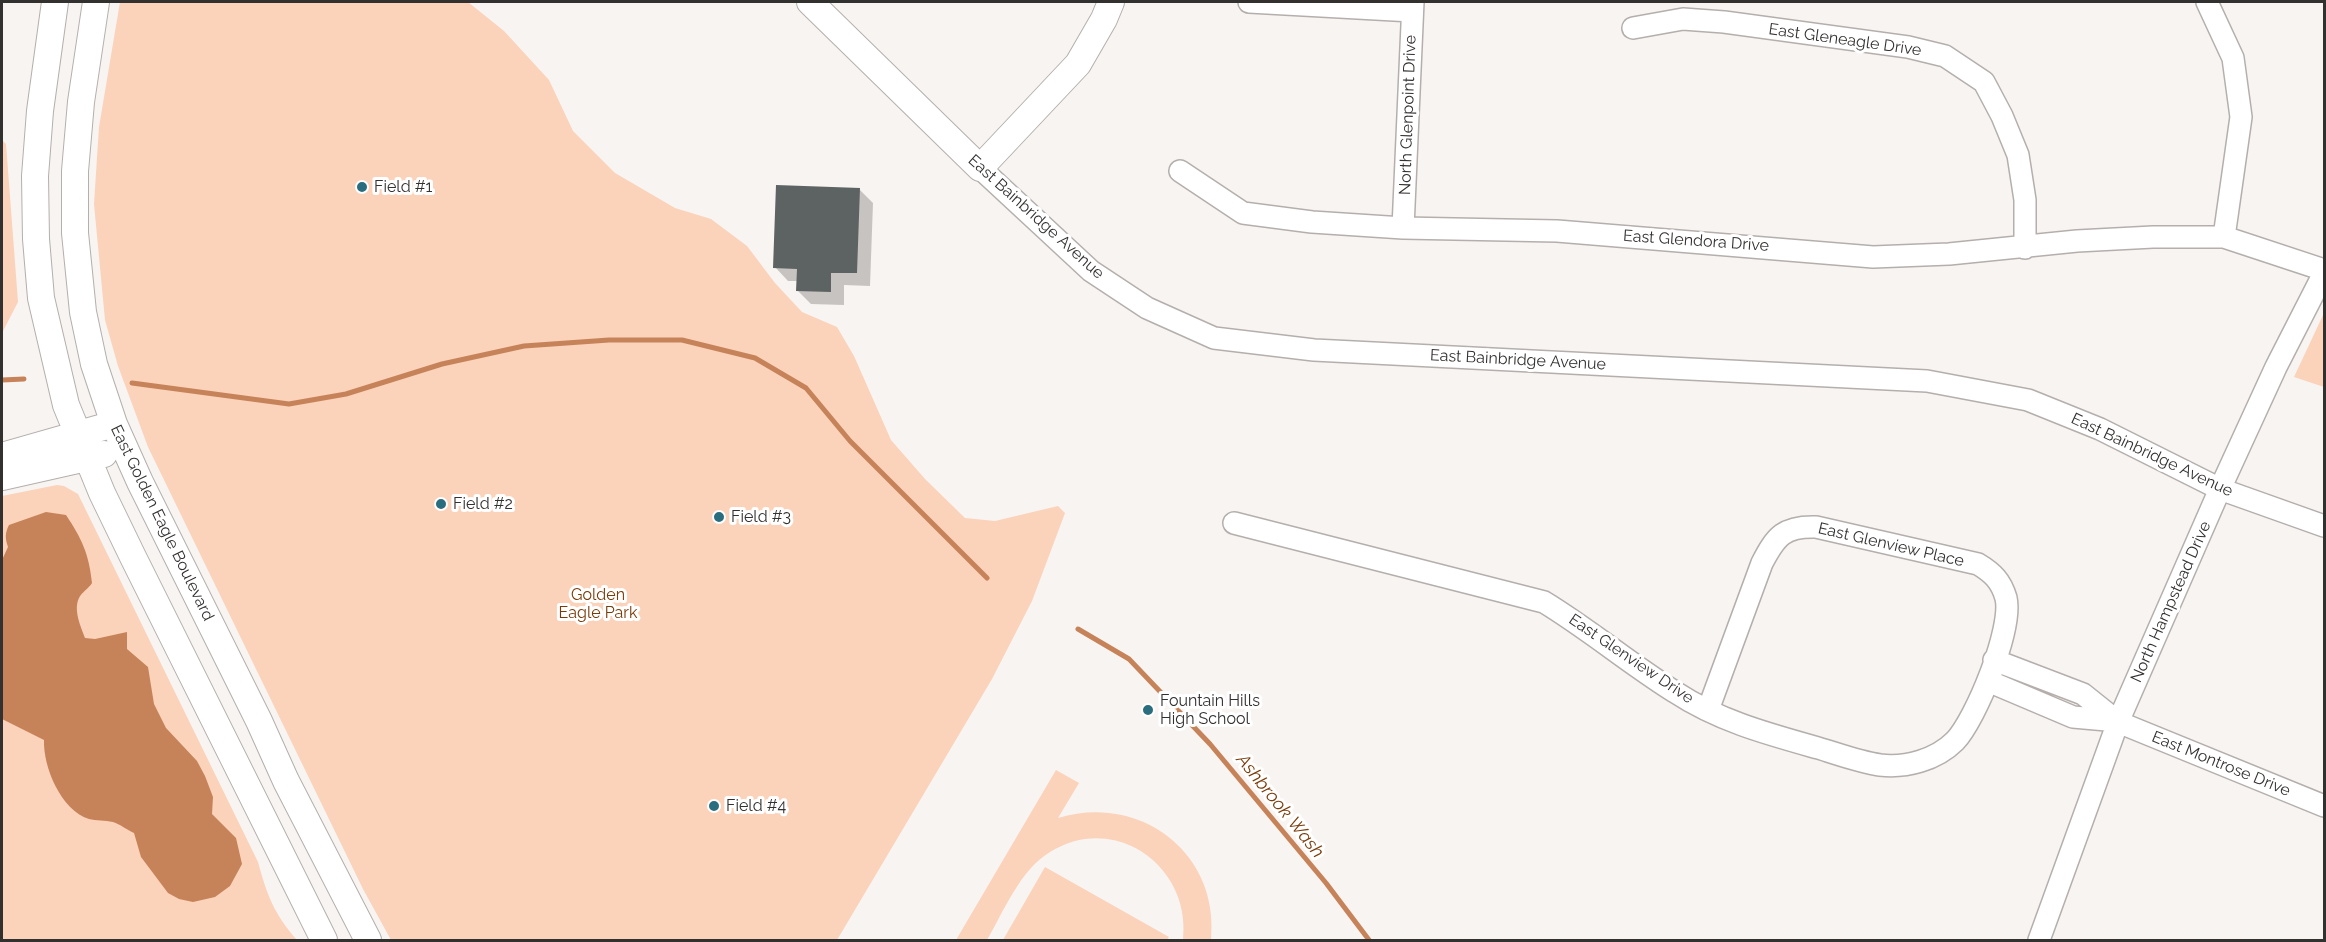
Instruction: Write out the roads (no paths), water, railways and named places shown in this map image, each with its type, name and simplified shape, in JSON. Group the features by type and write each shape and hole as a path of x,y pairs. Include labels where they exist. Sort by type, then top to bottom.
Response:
{"street":[{"path":"55,2 40,111 35,176 36,239 41,298 66,405 133,557 324,940"},
{"name":"East Golden Eagle Boulevard","path":"96,2 81,102 75,171 75,233 83,312 94,364 114,424 125,448 259,721 286,781 369,940"},
{"name":"East Bainbridge Avenue","path":"810,2 980,168 1091,271 1147,308 1214,338 1314,350 1927,381 2028,400 2100,429 2220,489 2325,526"},
{"path":"980,168 1078,64 1104,19 1111,2"},
{"path":"1249,2 1412,6"},
{"path":"2207,2 2233,58 2241,117 2224,237"},
{"name":"North Glenpoint Drive","path":"1403,228 1412,6"},
{"name":"East Gleneagle Drive","path":"1633,27 1683,19 1724,22 1908,47 1946,56 1984,82 2002,116 2018,155 2025,200 2025,248"},
{"name":"East Glendora Drive","path":"1180,171 1243,213 1312,222 1403,228 1557,231 1873,256 1949,254 2152,237 2224,237 2325,271"},
{"name":"North Hampstead Drive","path":"2039,940 2118,722 2220,489 2276,367 2325,271"},
{"path":"2,456 114,424"},
{"path":"2,477 88,459 125,448"},
{"name":"East Glenview Drive","path":"1234,523 1544,602 1582,625 1675,693 1708,710 1737,724 1880,765 1910,765 1933,756 1954,743 1968,724 1988,681"},
{"name":"East Glenview Place","path":"1708,710 1762,563 1772,544 1786,531 1800,527 1816,527 1978,564 1993,573 2001,584 2007,610 1988,681"},
{"path":"1994,660 2083,694 2118,722"},
{"path":"1988,681 2073,717 2118,722"},
{"name":"East Montrose Drive","path":"2118,722 2325,806"}],"waterway":[{"path":"132,383 289,404 346,394 442,364 524,346 609,340 682,340 755,358 806,388 850,441 987,578"},
{"path":"2,380 24,379"},
{"name":"Ashbrook Wash","path":"1078,629 1129,659 1210,744 1326,883 1369,940"}],"place":[{"name":"Field #1","path":"362,187"},
{"name":"Field #2","path":"441,504"},
{"name":"Field #3","path":"719,517"},
{"name":"Fountain Hills High School","path":"1148,710"},
{"name":"Field #4","path":"714,806"}],"park label":[{"name":"Golden Eagle Park","path":"598,604"}]}
